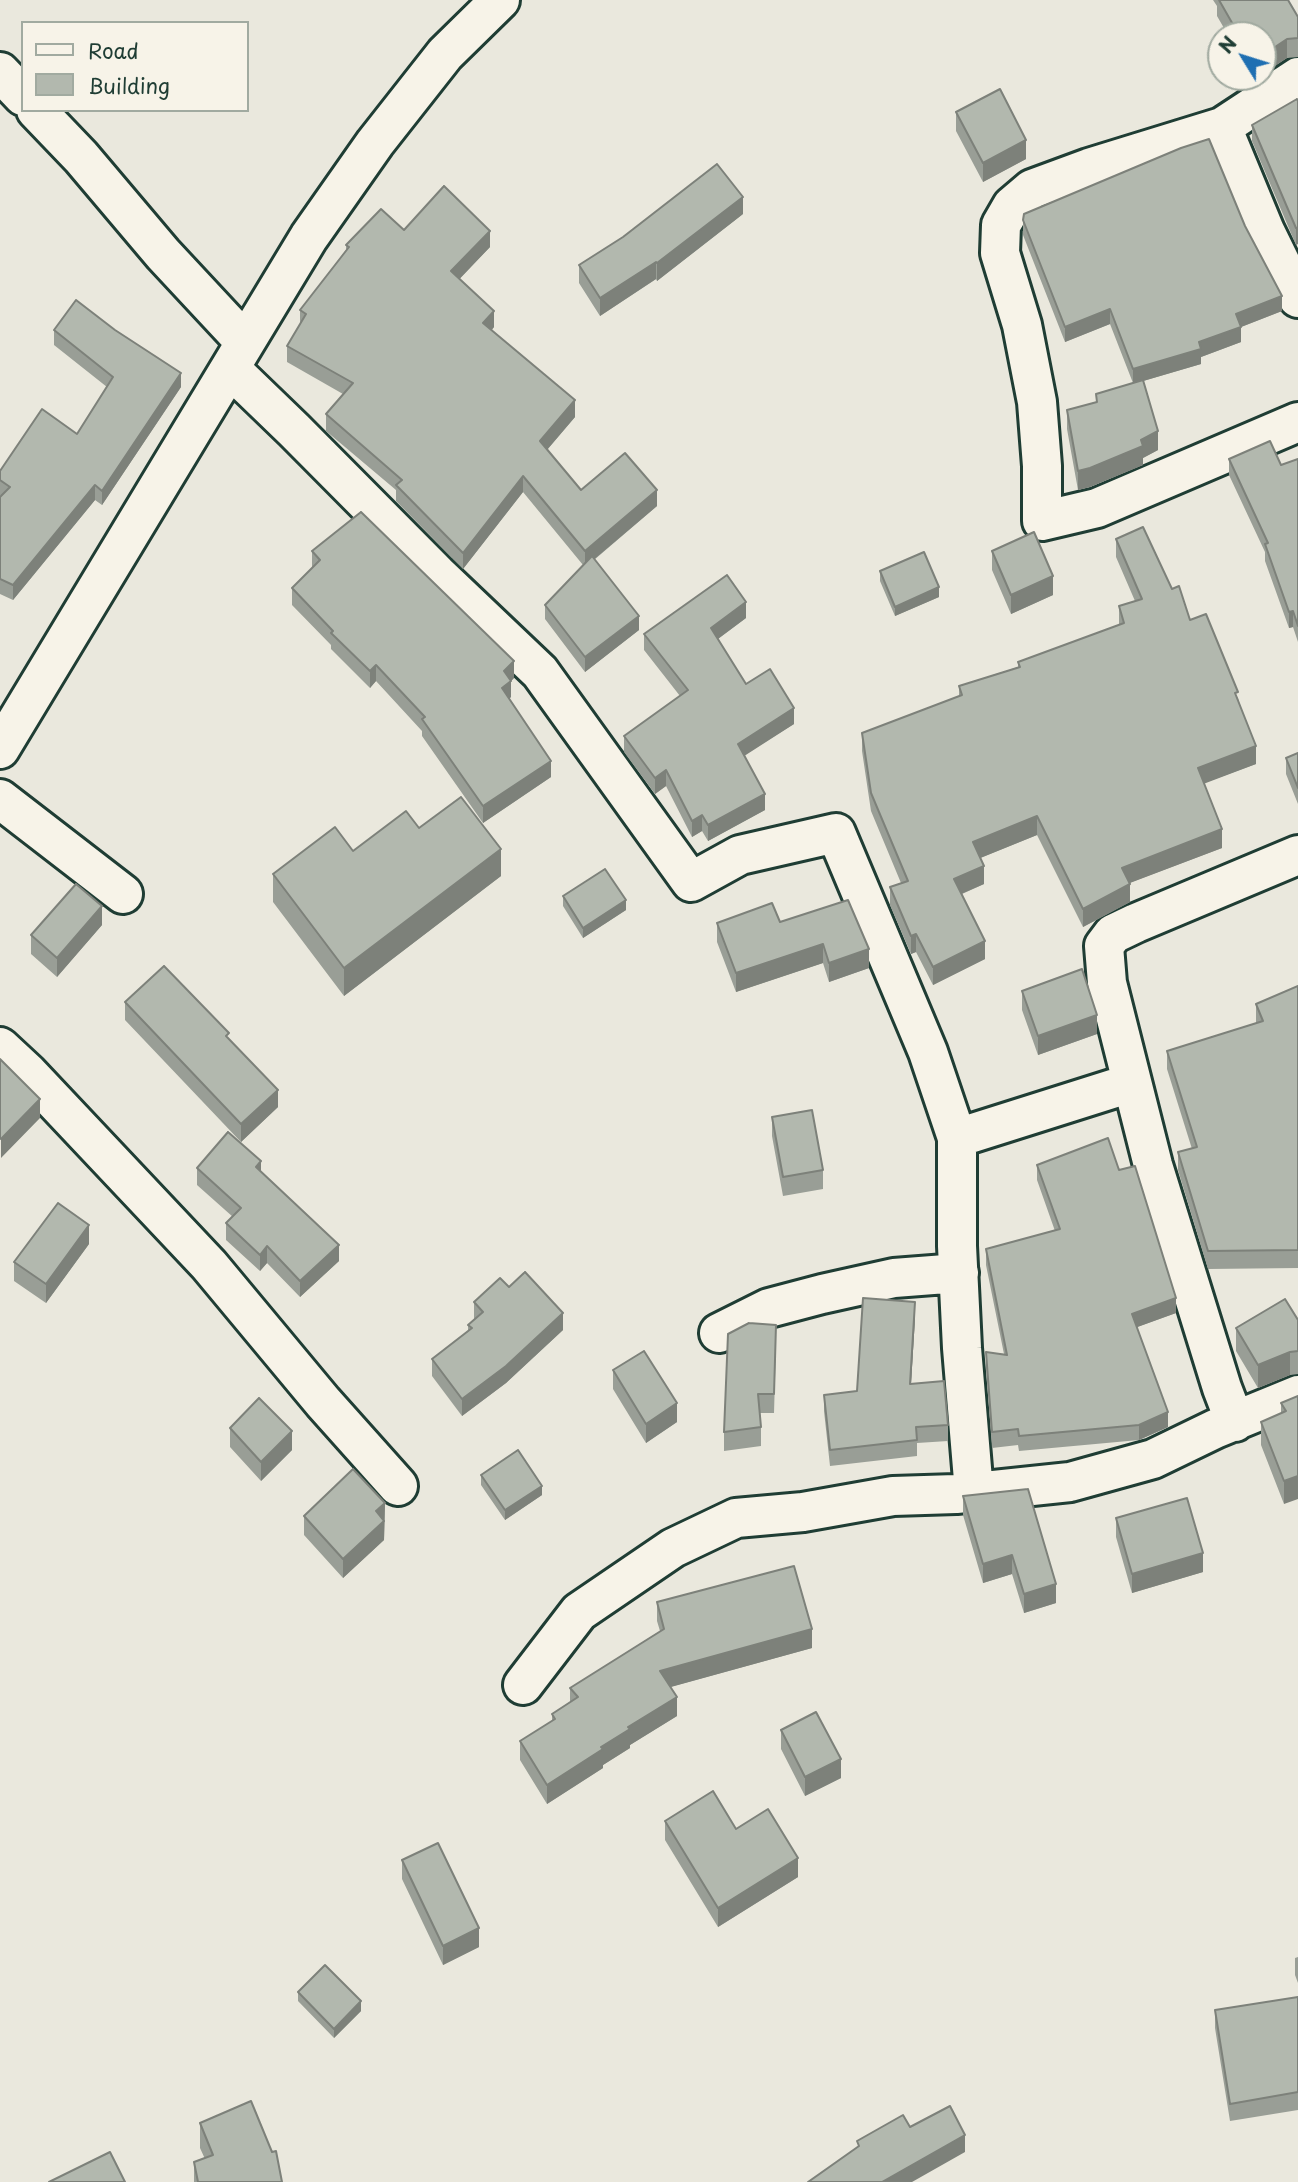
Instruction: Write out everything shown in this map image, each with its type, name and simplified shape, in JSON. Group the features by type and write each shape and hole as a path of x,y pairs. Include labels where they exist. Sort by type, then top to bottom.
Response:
{"street":[{"path":"0,749 309,237 375,143 445,54 500,0"},
{"path":"0,72 21,94"},
{"path":"1298,77 1222,127 1088,168 1032,190 1012,206 1001,225 1000,253 1022,325 1037,402 1042,466 1042,521 1097,508 1298,422"},
{"path":"38,112 81,156 163,254 237,357 237,375 295,430 436,574 540,672 691,882 740,855 836,833 928,1052 957,1138 962,1348 974,1492"},
{"path":"1222,127 1265,231 1298,298"},
{"path":"0,799 123,894"},
{"path":"1235,1422 1157,1178 1107,983 1104,946 1113,934 1136,923 1298,855"},
{"path":"0,1047 28,1073 209,1265 323,1402 398,1486"},
{"path":"957,1138 1131,1083"},
{"path":"719,1333 769,1308 822,1294 894,1278 959,1273"},
{"path":"523,1685 579,1612 673,1548 736,1518 803,1512 893,1496 974,1492 1070,1482 1153,1459 1214,1429 1298,1395"}],"building":[{"path":"1219,0 1288,0 1298,17 1298,38 1287,39 1277,46 1277,21 1231,21"},
{"path":"1000,89 1026,140 983,163 956,112"},
{"path":"1297,99 1298,228 1296,228 1252,125"},
{"path":"1209,139 1245,226 1282,296 1236,314 1241,327 1199,342 1201,349 1133,369 1110,309 1065,327 1023,220 1024,214 1181,148"},
{"path":"717,164 743,197 657,263 600,298 579,265 623,237"},
{"path":"444,186 490,231 451,271 494,311 483,323 575,400 540,441 581,490 625,453 657,490 585,551 523,476 463,553 396,485 402,480 326,414 353,383 287,346 306,314 300,310 349,247 346,245 381,209 404,230"},
{"path":"76,300 115,330 181,373 102,491 95,485 13,585 0,579 0,497 10,487 0,480 0,471 42,409 77,434 113,377 54,330"},
{"path":"1143,380 1158,431 1141,440 1143,446 1078,471 1067,410 1097,402 1096,394"},
{"path":"1270,441 1281,465 1298,459 1298,626 1293,611 1289,612 1265,544 1268,543 1229,459"},
{"path":"361,512 514,661 504,671 511,681 502,688 551,761 483,806 422,719 425,717 376,665 370,671 331,633 333,631 292,588 320,560 312,551"},
{"path":"1143,527 1172,589 1179,586 1190,620 1206,614 1238,692 1235,693 1256,746 1198,768 1222,829 1122,868 1130,884 1083,909 1037,816 973,842 984,866 954,879 985,941 933,967 916,934 911,936 890,887 908,881 871,793 862,733 962,695 959,686 1020,667 1018,662 1124,623 1119,606 1142,599 1116,539"},
{"path":"1034,532 1053,576 1011,595 992,551"},
{"path":"924,552 939,587 895,607 880,571"},
{"path":"592,556 639,616 585,657 545,605"},
{"path":"727,575 746,602 711,628 746,684 770,669 794,708 738,744 765,794 708,825 702,815 692,821 666,770 655,778 624,736 688,690 644,634"},
{"path":"1298,753 1298,788 1286,758"},
{"path":"461,797 501,849 344,968 273,874 335,827 353,851 406,811 419,828"},
{"path":"605,869 626,900 583,928 563,896"},
{"path":"76,884 102,906 57,958 31,935"},
{"path":"848,900 869,949 829,963 823,944 736,973 717,923 772,903 780,922"},
{"path":"164,966 229,1033 226,1036 278,1090 241,1124 125,1002"},
{"path":"1082,969 1097,1015 1038,1036 1022,991"},
{"path":"1298,986 1298,1250 1208,1251 1178,1152 1197,1147 1167,1051 1263,1021 1256,1004"},
{"path":"0,1059 40,1099 1,1139 0,1138"},
{"path":"812,1110 823,1170 783,1177 772,1117"},
{"path":"228,1132 261,1161 256,1167 339,1245 300,1281 267,1246 260,1255 226,1223 241,1208 197,1168"},
{"path":"1108,1138 1119,1170 1135,1166 1176,1298 1132,1314 1168,1412 1139,1425 1019,1436 1018,1429 992,1432 986,1352 1007,1355 986,1249 1060,1229 1037,1165"},
{"path":"58,1203 89,1225 46,1284 14,1262"},
{"path":"525,1272 563,1313 506,1366 462,1399 432,1359 472,1328 468,1325 483,1312 474,1302 500,1278 509,1287"},
{"path":"863,1298 915,1302 910,1384 944,1381 948,1425 916,1427 917,1440 830,1450 824,1395 857,1391"},
{"path":"1285,1299 1298,1320 1298,1351 1258,1365 1236,1328"},
{"path":"749,1323 776,1325 774,1394 758,1394 761,1427 724,1432 728,1334"},
{"path":"644,1351 677,1403 646,1424 613,1370"},
{"path":"1298,1396 1298,1476 1284,1481 1261,1422 1286,1411 1281,1403"},
{"path":"259,1398 292,1431 261,1462 230,1428"},
{"path":"518,1450 542,1486 505,1510 481,1475"},
{"path":"353,1469 385,1503 376,1511 384,1521 343,1559 304,1516"},
{"path":"1028,1489 1056,1584 1024,1594 1012,1555 983,1564 963,1496"},
{"path":"1187,1498 1203,1553 1132,1574 1116,1518"},
{"path":"794,1566 812,1629 660,1671 677,1697 628,1727 630,1729 601,1747 603,1749 547,1785 520,1741 555,1719 552,1714 578,1697 570,1688 664,1629 657,1602"},
{"path":"816,1712 841,1759 805,1777 781,1730"},
{"path":"713,1791 736,1829 768,1809 798,1858 718,1908 665,1821"},
{"path":"438,1843 479,1928 443,1946 402,1860"},
{"path":"325,1965 361,2001 334,2029 298,1992"},
{"path":"1298,1997 1298,2092 1230,2104 1215,2010"},
{"path":"251,2101 272,2152 276,2151 282,2182 198,2182 194,2162 213,2155 200,2123"},
{"path":"950,2106 965,2135 882,2182 808,2182 859,2146 857,2141 903,2115 910,2127"},
{"path":"110,2152 125,2182 49,2182"}]}
